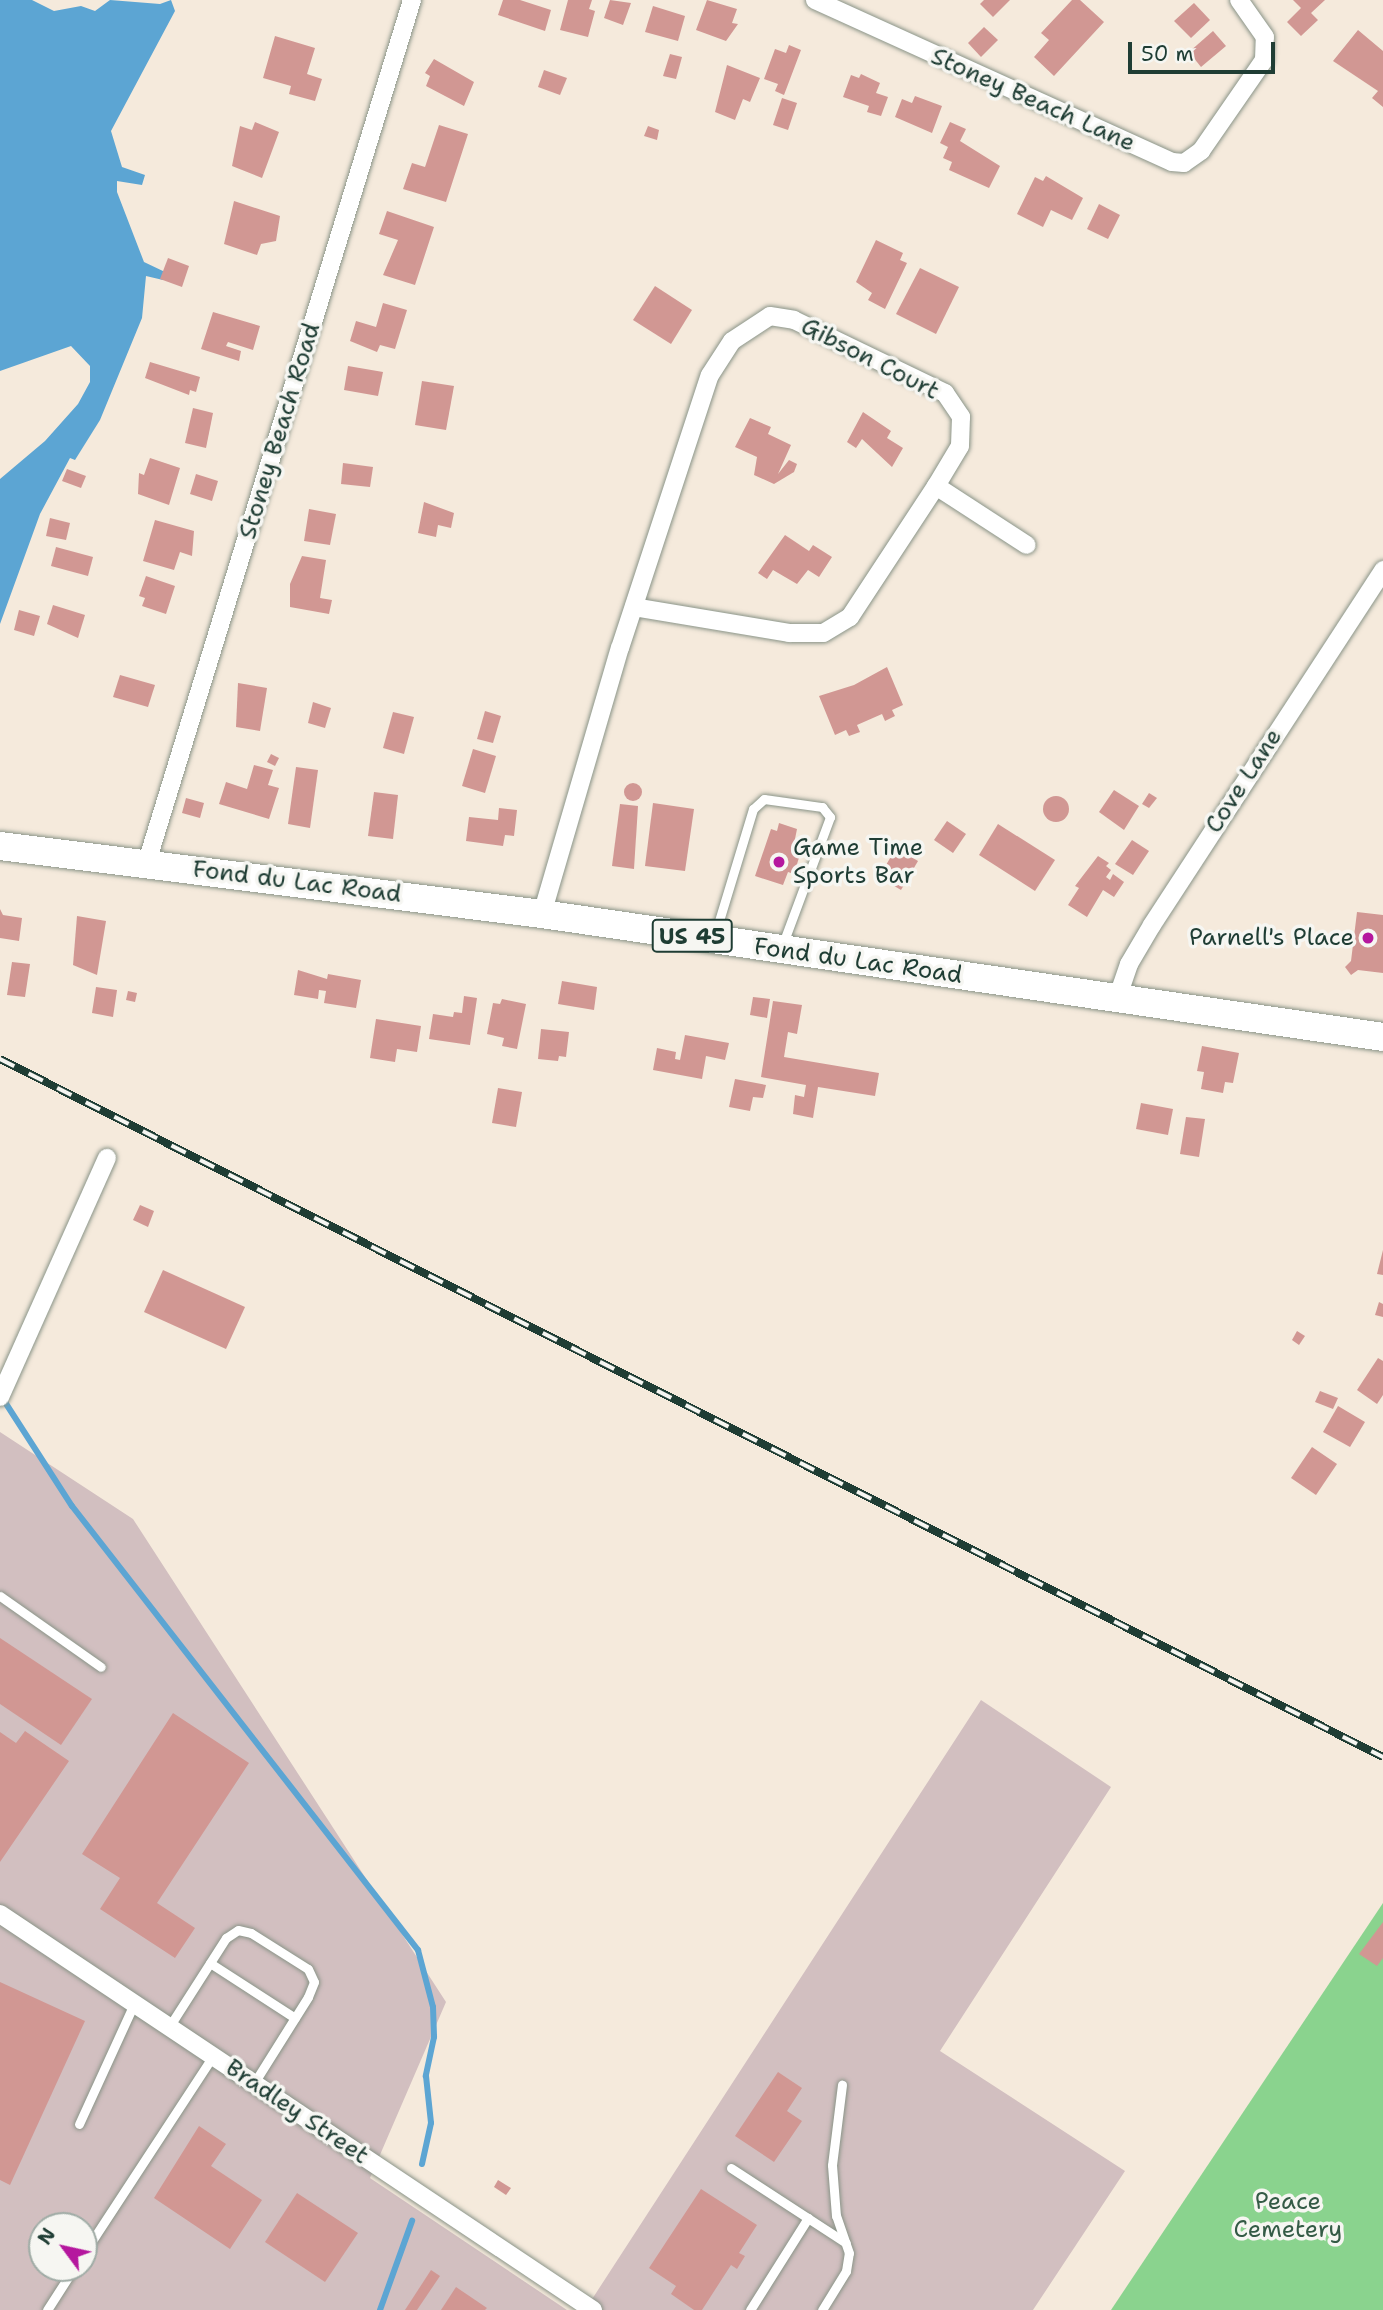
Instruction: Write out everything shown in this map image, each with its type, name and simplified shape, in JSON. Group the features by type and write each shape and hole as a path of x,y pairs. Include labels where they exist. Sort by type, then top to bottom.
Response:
{"main road":[{"name":"Fond du Lac Road","path":"0,846 147,862 542,914 1383,1037"}],"street":[{"name":"Stoney Beach Road","path":"147,862 412,0"},
{"name":"Stoney Beach Lane","path":"815,0 1172,162 1195,158 1232,107 1268,47 1238,0"},
{"name":"Gibson Court","path":"542,914 634,607 710,375 732,341 770,316 794,320 945,393 961,417 960,446 850,617 822,633 789,633 634,607"},
{"path":"936,486 1027,545"},
{"name":"Cove Lane","path":"1118,999 1129,964 1152,925 1383,570"},
{"path":"4,1389 107,1158"},
{"name":"Bradley Street","path":"0,1914 593,2310"}],"lane":[{"path":"714,939 752,809 764,799 822,807 830,817 781,950"},
{"path":"0,1596 101,1667"},
{"path":"169,2027 226,1938 238,1930 251,1933 308,1969 314,1982 254,2083"},
{"path":"209,1963 295,2018"},
{"path":"79,2124 134,2004"},
{"path":"98,2232 213,2056"},
{"path":"822,2310 846,2271 847,2244 836,2216 832,2165 842,2085"},
{"path":"731,2168 847,2244"},
{"path":"750,2310 808,2218"},
{"path":"47,2310 65,2282"}],"shaded area":[{"path":"0,1432 133,1519 446,2002 370,2178 567,2310 0,2310"},
{"path":"981,1700 1111,1787 940,2051 1125,2171 1033,2310 585,2310"}],"green space":[{"name":"Peace Cemetery","path":"1383,1903 1383,2310 1111,2310"}],"water":[{"path":"0,0 32,0 54,11 81,6 95,11 110,0 160,4 171,0 175,11 111,131 122,167 145,175 142,185 117,181 117,192 144,262 165,272 163,280 146,276 142,318 100,420 75,460 70,458 40,514 0,624 0,479 45,441 78,404 90,382 90,366 71,346 0,371"}],"building":[{"path":"503,0 520,0 551,10 545,31 498,15"},
{"path":"568,0 592,0 589,9 595,11 588,37 560,30"},
{"path":"610,0 631,3 623,25 604,18"},
{"path":"707,0 737,9 732,23 738,24 726,41 696,30"},
{"path":"984,0 1010,0 993,17 980,4"},
{"path":"1072,0 1080,0 1104,22 1054,76 1034,57 1049,40 1041,33"},
{"path":"1293,0 1325,0 1311,13 1318,20 1301,36 1287,22 1301,8"},
{"path":"1194,3 1210,20 1191,38 1174,21"},
{"path":"653,6 685,16 678,41 645,32"},
{"path":"984,27 998,40 981,57 968,43"},
{"path":"1358,30 1383,51 1383,107 1372,98 1378,91 1333,61"},
{"path":"1213,31 1226,46 1201,67 1189,52"},
{"path":"275,36 315,48 307,74 322,79 315,101 289,94 291,86 263,78"},
{"path":"789,45 801,50 784,95 775,91 778,84 764,79 775,49 786,53"},
{"path":"670,54 682,57 676,79 663,76"},
{"path":"434,59 474,82 464,106 426,86 430,76 425,73"},
{"path":"727,65 760,78 750,102 743,99 735,120 715,112"},
{"path":"544,70 567,78 560,95 538,87"},
{"path":"861,74 880,83 876,93 888,97 881,116 867,112 869,106 843,97 851,75 859,78"},
{"path":"915,96 942,106 932,133 895,117 902,99 912,103"},
{"path":"782,98 797,103 788,130 773,125"},
{"path":"255,122 279,132 262,178 232,166 240,126 252,130"},
{"path":"950,122 966,129 960,141 1000,166 989,188 949,170 952,162 943,158 948,147 940,143"},
{"path":"439,125 468,134 446,202 403,189 412,163 425,167"},
{"path":"648,126 659,130 657,140 644,136"},
{"path":"1046,176 1083,198 1072,220 1051,210 1043,227 1017,214 1035,177 1043,181"},
{"path":"234,201 280,216 276,241 261,244 257,255 224,244"},
{"path":"1099,204 1120,215 1108,239 1087,229"},
{"path":"387,211 434,227 415,285 383,275 398,240 379,234"},
{"path":"876,240 903,253 900,260 907,263 885,309 868,300 872,293 856,282"},
{"path":"168,258 189,266 182,287 160,279"},
{"path":"920,268 959,287 936,334 896,314"},
{"path":"655,286 692,310 671,344 633,320"},
{"path":"383,303 407,310 395,349 380,345 377,352 350,341 356,321 376,327"},
{"path":"213,312 260,326 253,350 228,342 226,346 241,351 239,361 201,349"},
{"path":"150,362 200,377 196,392 190,390 189,395 145,378"},
{"path":"348,366 383,372 378,396 344,390"},
{"path":"422,381 454,386 446,430 415,425"},
{"path":"193,408 213,413 206,448 185,443"},
{"path":"863,412 891,431 887,438 903,448 892,467 862,439 856,448 847,442"},
{"path":"750,418 771,427 768,434 791,445 778,474 789,460 797,464 794,472 774,484 754,475 757,457 735,447"},
{"path":"150,458 180,468 169,505 138,494 139,473 144,475"},
{"path":"343,463 373,467 370,487 341,484"},
{"path":"67,469 86,476 81,488 62,481"},
{"path":"196,474 218,481 212,501 190,494"},
{"path":"424,502 454,513 451,528 438,525 436,537 418,533"},
{"path":"309,509 336,514 330,545 304,541"},
{"path":"50,518 70,523 66,540 46,536"},
{"path":"155,520 194,531 192,556 180,552 174,570 143,561"},
{"path":"785,535 809,551 813,545 832,557 819,577 808,570 797,584 773,570 767,579 758,573"},
{"path":"56,547 93,557 88,576 51,566"},
{"path":"302,556 326,560 320,598 332,600 329,614 290,607 290,584"},
{"path":"146,576 175,586 166,614 142,606 145,598 139,596"},
{"path":"53,605 85,615 78,638 47,624"},
{"path":"19,610 40,616 34,636 14,630"},
{"path":"887,667 903,705 892,710 895,716 885,721 882,714 857,725 860,732 849,736 846,730 835,735 819,696 854,685"},
{"path":"120,675 155,685 148,707 113,697"},
{"path":"238,683 267,688 260,731 236,727"},
{"path":"313,702 331,708 325,728 308,723"},
{"path":"485,711 501,716 493,743 477,739"},
{"path":"393,712 414,717 404,754 383,748"},
{"path":"473,749 496,756 485,793 462,786"},
{"path":"271,754 279,758 275,766 267,762"},
{"path":"254,765 273,770 268,785 279,788 269,819 219,804 226,782 247,789"},
{"path":"296,767 318,770 310,828 288,824"},
{"path":"629,783 637,783 642,792 640,799 629,801 624,796 624,788"},
{"path":"1114,790 1139,806 1124,830 1099,812"},
{"path":"374,792 398,795 393,839 368,836"},
{"path":"1149,793 1157,798 1149,808 1142,804"},
{"path":"1056,796 1065,800 1069,809 1065,818 1056,822 1047,818 1043,809 1047,800"},
{"path":"186,798 204,803 200,818 182,813"},
{"path":"653,803 694,809 685,871 645,866"},
{"path":"620,804 638,806 634,869 612,866"},
{"path":"499,808 517,810 514,836 505,835 503,846 466,841 469,817 498,820"},
{"path":"947,821 966,834 953,853 934,840"},
{"name":"Game Time Sports Bar","path":"779,823 797,829 793,849 801,851 794,874 788,872 783,885 755,876 771,829 777,831"},
{"path":"998,824 1055,860 1035,891 979,855"},
{"path":"1132,840 1149,851 1133,875 1115,864"},
{"path":"896,848 918,861 901,890 879,877"},
{"path":"1098,856 1109,863 1106,866 1111,870 1106,877 1110,880 1113,874 1124,882 1114,897 1103,890 1087,917 1068,905 1079,888 1075,886"},
{"path":"0,909 3,915 22,918 19,941 0,938"},
{"name":"Parnell's Place","path":"1357,912 1383,915 1383,973 1358,970 1351,975 1345,967 1351,961"},
{"path":"77,916 106,921 97,975 73,965"},
{"path":"12,962 30,964 25,997 7,995"},
{"path":"298,970 327,979 328,974 361,980 356,1008 324,1003 326,991 319,990 318,999 294,995"},
{"path":"562,981 597,987 594,1010 558,1004"},
{"path":"96,987 117,990 113,1017 92,1013"},
{"path":"128,991 137,993 135,1002 126,1000"},
{"path":"464,996 477,998 470,1045 429,1039 433,1014 453,1017 454,1012 462,1013"},
{"path":"753,997 770,999 767,1018 750,1015"},
{"path":"502,999 526,1004 517,1049 502,1046 504,1038 487,1034 493,1003 500,1004"},
{"path":"773,1001 802,1005 797,1034 788,1032 784,1057 879,1073 875,1096 818,1087 813,1118 793,1114 795,1095 804,1097 806,1085 761,1077"},
{"path":"376,1019 421,1026 417,1052 397,1049 395,1062 370,1058"},
{"path":"541,1029 569,1032 566,1057 559,1056 558,1061 538,1059"},
{"path":"685,1035 729,1043 725,1060 706,1056 702,1079 653,1070 657,1048 676,1052 675,1059 680,1060"},
{"path":"1202,1046 1239,1053 1233,1083 1225,1082 1223,1093 1201,1089 1204,1072 1197,1071"},
{"path":"735,1079 766,1085 763,1098 753,1097 750,1111 729,1107"},
{"path":"498,1088 522,1092 516,1127 492,1123"},
{"path":"1141,1103 1173,1109 1168,1135 1136,1129"},
{"path":"1186,1117 1205,1119 1199,1157 1180,1154"},
{"path":"140,1205 154,1211 148,1227 133,1220"},
{"path":"1383,1250 1383,1275 1377,1274"},
{"path":"163,1270 245,1307 226,1349 144,1312"},
{"path":"1379,1302 1383,1304 1383,1317 1375,1315"},
{"path":"1297,1331 1305,1336 1299,1345 1292,1340"},
{"path":"1378,1358 1383,1361 1383,1395 1377,1404 1357,1390"},
{"path":"1320,1391 1338,1398 1333,1409 1315,1402"},
{"path":"1338,1406 1365,1422 1350,1447 1323,1432"},
{"path":"1312,1447 1337,1464 1316,1495 1291,1478"},
{"path":"0,1638 92,1699 61,1745 0,1704"},
{"path":"173,1713 249,1763 157,1903 195,1928 175,1958 100,1909 120,1878 82,1854"},
{"path":"25,1731 69,1761 0,1862 0,1732 16,1743"},
{"path":"1383,1922 1383,1958 1377,1966 1359,1954"},
{"path":"0,1982 85,2021 10,2185 0,2180"},
{"path":"778,2072 802,2088 787,2111 802,2121 774,2162 735,2136"},
{"path":"199,2126 226,2144 211,2166 262,2200 230,2249 154,2198"},
{"path":"498,2180 511,2188 506,2195 494,2187"},
{"path":"701,2189 757,2225 739,2253 745,2256 737,2269 731,2265 702,2310 694,2310 671,2294 676,2286 649,2268"},
{"path":"297,2193 358,2233 325,2282 265,2242"},
{"path":"431,2270 440,2276 417,2310 405,2310"},
{"path":"456,2287 487,2308 441,2310"}],"waterway":[{"path":"3,1399 72,1506 418,1950 433,2007 434,2037 426,2076 431,2123 422,2164"},
{"path":"380,2310 412,2221"}],"railway":[{"path":"0,1059 1383,1757"}],"place":[{"name":"Game Time Sports Bar","path":"779,862"},
{"name":"Parnell's Place","path":"1368,938"}]}
